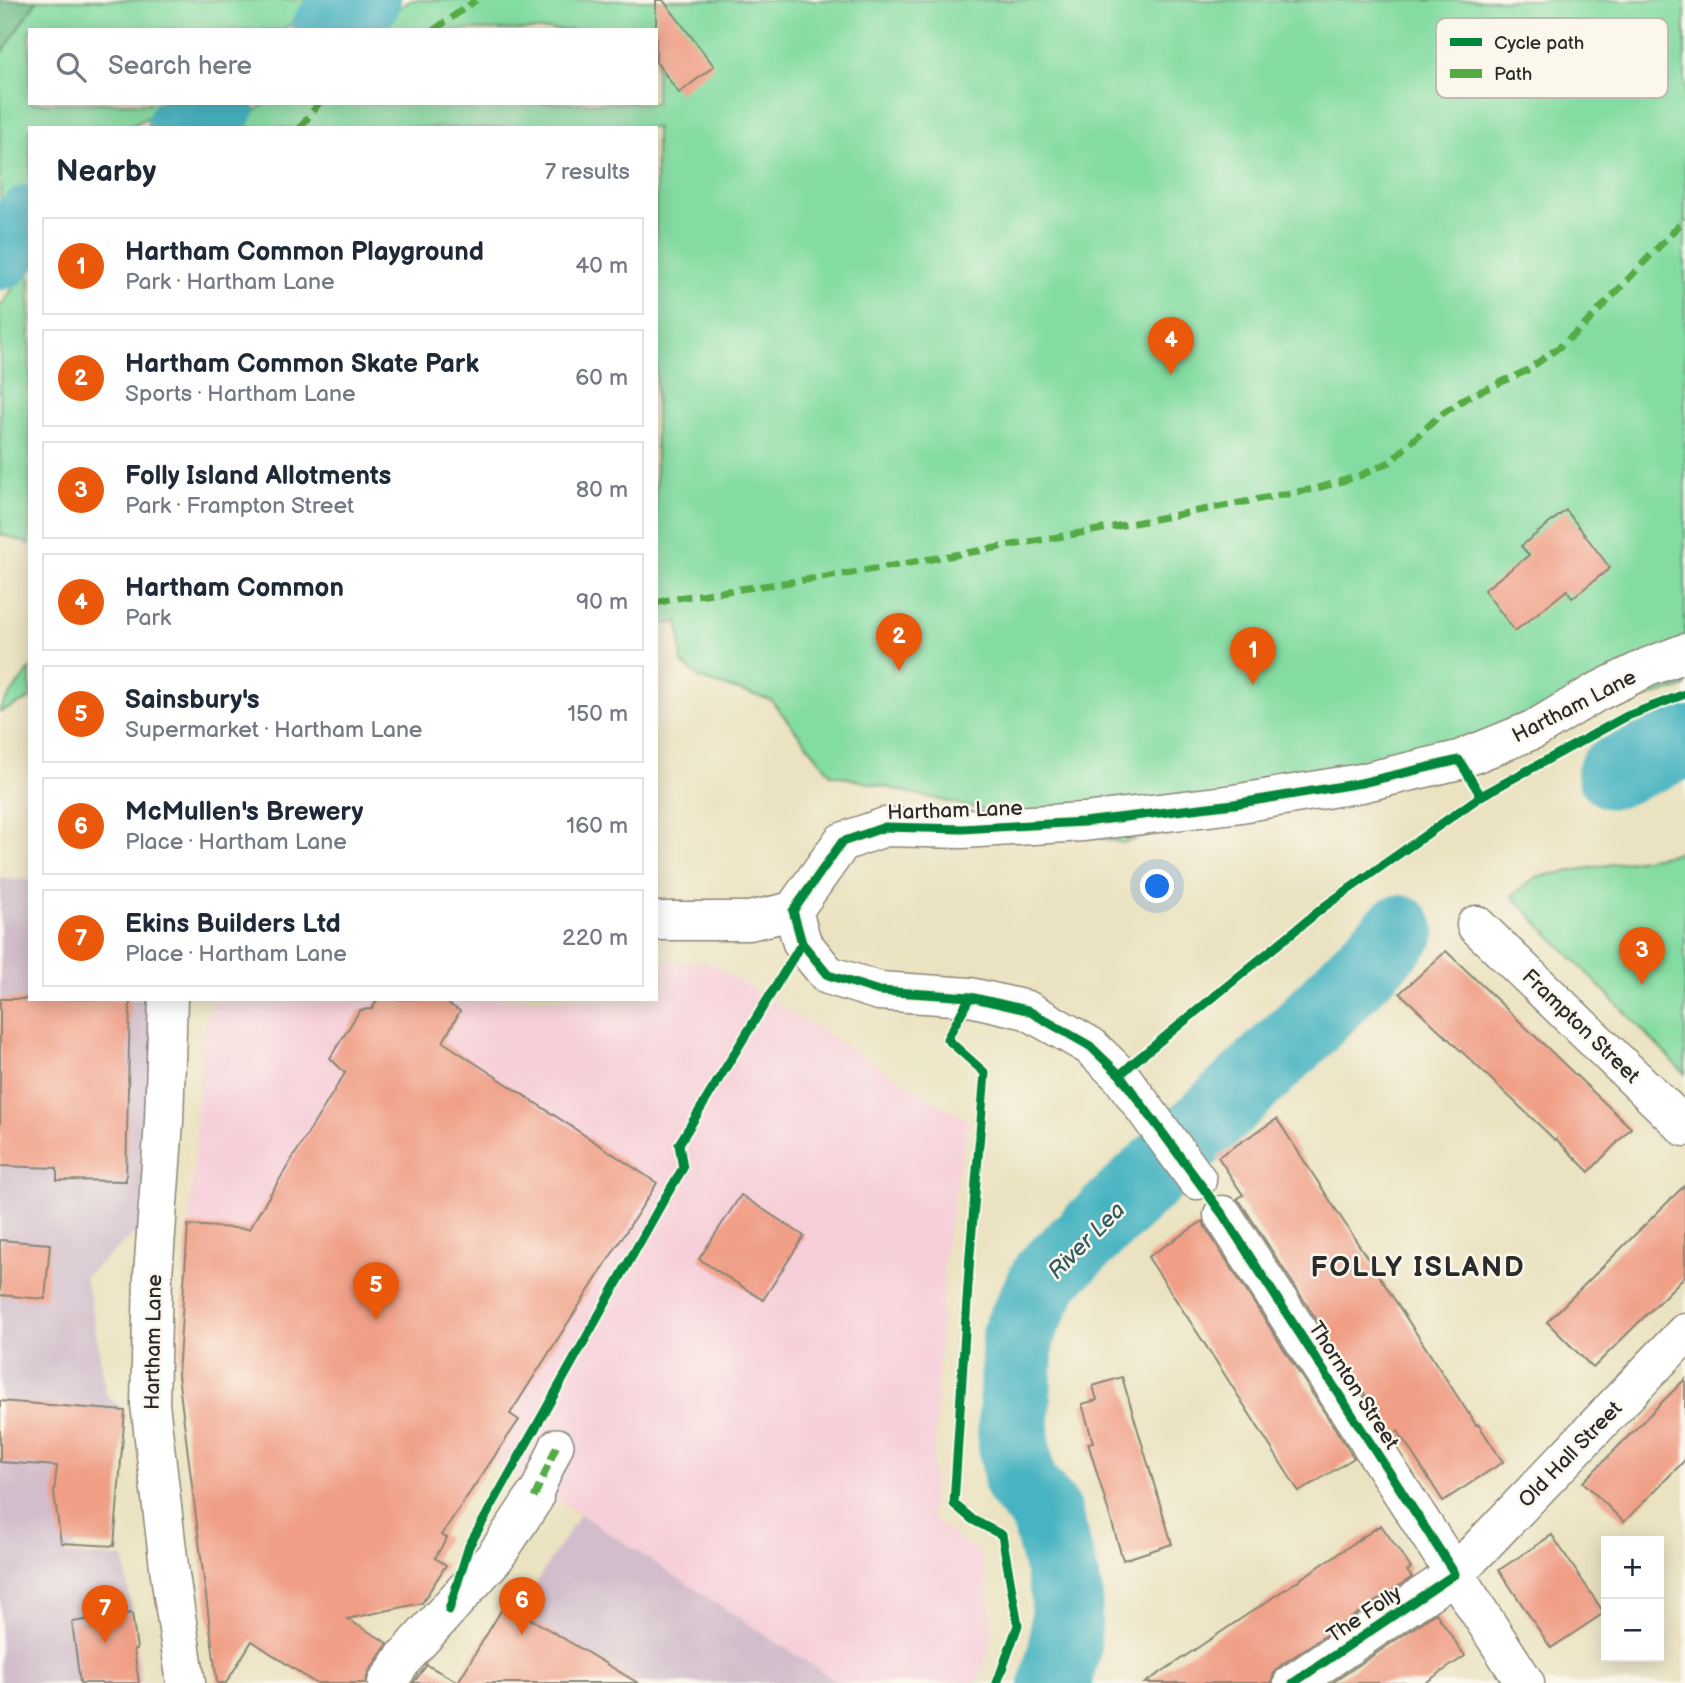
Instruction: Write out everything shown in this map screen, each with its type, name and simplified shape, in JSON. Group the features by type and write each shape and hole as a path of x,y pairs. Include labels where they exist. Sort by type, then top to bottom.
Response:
{"street":[{"name":"Hartham Lane","path":"793,911 842,842 885,827 962,829 1084,822 1234,804 1361,783 1459,760 1485,750 1535,729 1595,693 1637,672 1685,653"},
{"path":"658,921 749,921 793,911 802,943 828,975 879,991 970,998 1027,1010 1090,1046 1120,1076 1197,1180"},
{"name":"Frampton Street","path":"1476,925 1685,1127"},
{"name":"Hartham Lane","path":"168,1001 164,1122 153,1275 150,1404 186,1683"},
{"name":"Thornton Street","path":"1223,1215 1525,1683"},
{"name":"Old Hall Street","path":"1455,1574 1685,1333"},
{"path":"387,1683 404,1658 495,1557 534,1498 557,1445"},
{"name":"The Folly","path":"1293,1683 1455,1574"}],"shaded area":[{"path":"0,879 28,880 28,1001 158,1001 140,1229 84,1277 91,1302 106,1395 125,1411 114,1546 75,1544 65,1554 124,1558 141,1683 0,1683"},
{"path":"658,962 708,962 968,1121 945,1249 931,1516 964,1544 979,1550 993,1631 986,1662 976,1683 839,1683 580,1514 491,1461 179,1372 203,1029 215,1001 658,1001"},
{"path":"580,1514 839,1683 425,1683 434,1669 458,1682 505,1604 521,1613 542,1573"}],"green space":[{"path":"0,0 37,0 0,56"},
{"path":"37,0 321,0 286,28 28,28 28,105 172,105 131,126 28,126 28,187 0,212 0,56"},
{"path":"411,0 1685,0 1685,687 1123,843 831,774 771,700 701,679 682,663 679,622 658,625 658,126 235,126 263,105 658,105 658,28 373,28"},
{"path":"28,268 28,543 0,534 0,307"},
{"path":"28,672 28,700 0,712 0,708"},
{"path":"1685,852 1685,1074 1512,896 1536,877"}],"building":[{"path":"656,0 663,0 714,66 679,93 658,65"},
{"path":"1566,510 1610,568 1572,598 1567,590 1515,631 1484,590 1529,555 1521,546"},
{"path":"1446,951 1631,1128 1589,1172 1400,993"},
{"path":"0,999 130,1001 126,1181 57,1180 57,1168 0,1166"},
{"path":"377,1001 443,1001 460,1011 443,1042 657,1183 510,1414 519,1420 441,1535 447,1538 435,1558 446,1565 422,1603 347,1619 388,1643 369,1671 365,1683 315,1683 252,1641 226,1683 217,1683 178,1375 188,1225 249,1229 345,1073 330,1058 360,1010 372,1009"},
{"path":"1277,1119 1476,1425 1478,1424 1503,1462 1443,1501 1398,1431 1391,1435 1237,1199 1243,1195 1218,1157"},
{"path":"1685,1185 1685,1276 1593,1368 1547,1322"},
{"path":"741,1195 804,1236 763,1300 699,1259"},
{"path":"1203,1221 1354,1458 1299,1492 1148,1257"},
{"path":"0,1240 50,1244 45,1299 0,1295"},
{"path":"1122,1377 1172,1544 1123,1560 1088,1443 1093,1442 1082,1404 1097,1400 1093,1386"},
{"path":"1685,1379 1685,1460 1624,1522 1583,1482"},
{"path":"0,1401 125,1411 114,1546 61,1543 54,1492 57,1466 0,1462"},
{"path":"1381,1525 1411,1568 1407,1571 1412,1577 1281,1665 1274,1673 1271,1683 1145,1683"},
{"path":"1552,1535 1601,1608 1601,1615 1551,1648 1499,1570"},
{"path":"505,1604 638,1683 413,1683 427,1665 458,1682"},
{"path":"132,1613 139,1683 80,1683 72,1622"},
{"path":"1436,1613 1465,1656 1425,1683 1332,1683"}],"waterway":[{"path":"330,28 365,0"},
{"path":"185,126 217,105"},
{"path":"0,254 28,223"},
{"name":"River Lea","path":"1613,773 1685,742"},
{"name":"River Lea","path":"1055,1683 1065,1648 1067,1594 1046,1513 1020,1482 1013,1439 1018,1334 1047,1275 1303,1031 1399,931"}],"marked path":[{"path":"437,28 476,0"},
{"path":"302,126 317,105"},
{"path":"658,603 840,575 1092,531 1318,488 1359,476 1390,462 1439,416 1466,398 1526,371 1558,348 1584,326 1685,219"},
{"path":"534,1498 557,1445"}],"cycle path":[{"path":"1120,1075 1325,906 1481,796 1627,716 1685,694"},
{"path":"1293,1683 1455,1574 1223,1215 1120,1075 1090,1046 1027,1010 970,997 879,991 828,975 802,943 793,911 842,842 885,827 962,829 1084,822 1234,804 1361,783 1459,760 1481,796"},
{"path":"449,1610 469,1546 683,1168 679,1144 802,943"},
{"path":"970,997 947,1039 985,1073 954,1504 973,1520 1002,1535 1018,1625 997,1683"}],"place":[{"name":"Hartham Common","path":"1171,375"},
{"name":"Hartham Common Skate Park","path":"899,671"},
{"name":"Hartham Common Playground","path":"1253,685"},
{"name":"Folly Island Allotments","path":"1642,985"},
{"name":"Sainsbury's","path":"376,1320"},
{"name":"McMullen's Brewery","path":"522,1635"},
{"name":"Ekins Builders Ltd","path":"105,1643"}],"district":[{"name":"FOLLY ISLAND","path":"1418,1266"}]}
